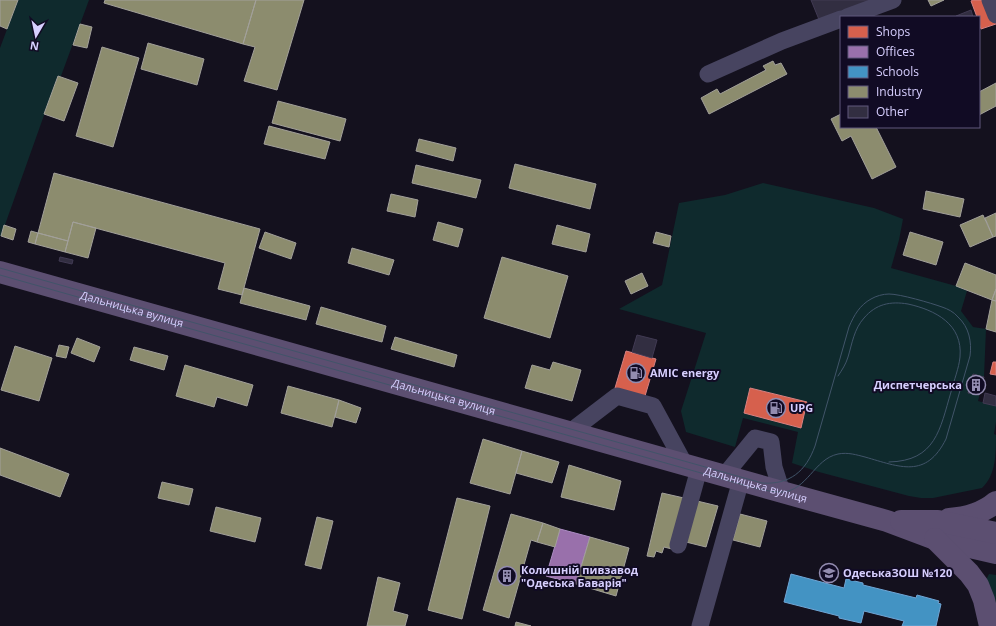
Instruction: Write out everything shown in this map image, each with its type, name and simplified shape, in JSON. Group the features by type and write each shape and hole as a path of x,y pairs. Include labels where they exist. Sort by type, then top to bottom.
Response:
{"main road":[{"name":"Дальницька вулиця","path":"0,272 887,521 937,530 996,533"},
{"path":"990,626 984,600 978,586 937,530 961,518 980,512 992,506 996,502"},
{"name":"Дальницька вулиця","path":"937,530 996,553"}],"lane":[{"path":"850,16 893,0"},
{"path":"990,0 996,15"},
{"path":"708,74 782,41 840,19"},
{"path":"570,432 617,396 653,406 692,467 678,545"},
{"path":"700,626 733,478 755,438 771,442 774,467 782,492"}],"green space":[{"path":"18,0 89,0 61,76 58,76 0,236 0,48"},
{"path":"763,183 874,208 903,219 891,268 956,286 967,291 961,311 973,327 986,329 984,377 978,401 996,406 994,434 996,435 996,449 993,471 987,483 982,488 933,498 921,498 819,472 792,463 798,432 743,418 735,447 686,432 681,411 706,333 619,309 662,285 679,203 725,195"},
{"path":"989,574 996,575 996,616 986,580"}],"building: Shops":[{"path":"996,0 996,24 981,29 980,16 977,16 971,1"},
{"name":"AMIC energy","path":"626,351 656,359 645,396 615,388"},
{"path":"993,362 996,362 996,375 990,374"},
{"name":"UPG","path":"750,388 807,402 801,428 744,413"}],"building: Offices":[{"path":"560,529 590,537 576,584 546,576"}],"building: Schools":[{"path":"791,574 844,588 846,579 863,583 863,585 916,598 917,595 939,601 938,603 941,604 936,626 902,626 904,621 864,611 861,623 784,602"}],"building: Industry":[{"path":"0,0 18,0 7,29 0,26"},
{"path":"105,0 256,0 243,44 104,3"},
{"path":"256,0 304,0 277,90 244,81 255,47 243,44"},
{"path":"928,0 944,0 931,6"},
{"path":"80,24 92,27 87,48 73,45"},
{"path":"148,43 204,59 197,85 141,69"},
{"path":"102,47 139,58 113,147 76,136"},
{"path":"773,61 775,65 781,63 787,74 709,114 701,98 717,89 720,94 766,70 763,66"},
{"path":"58,76 78,83 64,121 44,114"},
{"path":"996,83 996,106 980,114 980,91"},
{"path":"278,101 346,119 340,141 272,123"},
{"path":"840,114 840,128 876,128 896,167 872,179 851,136 842,141 831,119"},
{"path":"269,126 330,142 325,159 264,144"},
{"path":"419,139 456,148 453,161 416,151"},
{"path":"515,164 596,184 590,209 509,188"},
{"path":"416,165 481,180 476,198 412,183"},
{"path":"54,173 260,229 242,295 218,289 225,263 73,222 68,241 38,233"},
{"path":"926,191 964,199 960,217 923,209"},
{"path":"391,194 418,200 415,217 387,211"},
{"path":"996,213 996,236 993,237 985,218"},
{"path":"983,215 993,237 970,247 960,225"},
{"path":"73,222 96,228 88,258 65,252"},
{"path":"438,222 463,229 458,247 433,240"},
{"path":"4,225 16,229 13,240 1,236"},
{"path":"557,225 590,234 586,252 552,244"},
{"path":"31,231 38,233 35,244 28,242"},
{"path":"265,232 296,243 291,259 259,248"},
{"path":"656,232 671,236 669,247 653,243"},
{"path":"910,232 943,242 936,265 903,255"},
{"path":"38,233 68,241 65,252 35,244"},
{"path":"352,248 394,260 389,275 348,263"},
{"path":"502,257 568,276 550,338 484,318"},
{"path":"965,263 996,275 996,289 992,300 956,286"},
{"path":"642,273 648,286 631,294 625,281"},
{"path":"244,288 310,306 306,320 240,303"},
{"path":"996,289 996,301 992,300"},
{"path":"992,300 996,301 996,332 986,329"},
{"path":"321,307 386,326 382,342 316,324"},
{"path":"395,337 457,355 454,367 391,349"},
{"path":"77,338 100,347 94,362 71,353"},
{"path":"59,345 69,347 66,358 56,356"},
{"path":"15,346 52,358 39,401 1,390"},
{"path":"134,347 168,356 164,370 130,360"},
{"path":"553,362 581,370 572,401 525,388 532,365 550,370"},
{"path":"185,365 253,385 247,406 217,397 214,407 176,396"},
{"path":"288,386 339,400 332,427 281,413"},
{"path":"339,400 361,408 356,423 335,417"},
{"path":"483,439 522,451 510,494 470,483"},
{"path":"0,448 69,474 60,497 0,475"},
{"path":"522,451 559,462 552,483 516,473"},
{"path":"569,465 621,481 614,510 561,497"},
{"path":"162,482 193,489 189,505 158,498"},
{"path":"662,493 684,498 672,549 664,547 662,553 656,551 654,557 647,556"},
{"path":"457,498 490,506 462,619 428,610"},
{"path":"697,501 718,506 706,547 686,542"},
{"path":"216,507 261,518 255,542 210,531"},
{"name":"Колишній пивзавод \"Одеська Баварія\"","path":"511,514 543,523 537,542 531,540 509,618 483,610"},
{"path":"740,514 767,521 760,547 733,540"},
{"path":"317,517 333,521 321,569 305,565"},
{"path":"543,523 560,529 555,547 537,542"},
{"path":"590,537 629,548 616,596 576,584"},
{"path":"378,577 400,583 393,611 408,615 405,626 367,626"},
{"path":"516,622 531,626 515,626"}],"building: Other":[{"path":"811,0 877,0 820,22"},
{"path":"971,10 973,16 956,16"},
{"path":"60,257 73,260 72,264 59,261"},
{"path":"637,335 657,340 652,358 632,352"},
{"name":"Диспетчерська","path":"973,374 984,377 979,395 968,393"},
{"path":"985,393 996,396 996,406 983,403"}],"tram line":[{"path":"0,268 762,483 781,482 789,479 796,475 807,463 815,446 849,327 853,318 867,301 880,295 894,294 937,305 949,310 953,312 965,325 969,335 971,351 946,439 938,452 930,460 921,465 911,467 890,464 845,453 838,454 823,462 798,486 791,490 777,492 761,490 0,275"},
{"path":"838,376 846,362 858,327 873,309 889,303 908,304 928,310 945,320 952,327 960,345 959,365 939,430 934,440 917,456 905,460 889,462"}],"place":[{"name":"AMIC energy","path":"636,373"},
{"name":"Диспетчерська","path":"976,385"},
{"name":"UPG","path":"776,408"},
{"name":"ОдеськаЗОШ №120","path":"829,573"},
{"name":"Колишній пивзавод \"Одеська Баварія\"","path":"507,576"}]}
